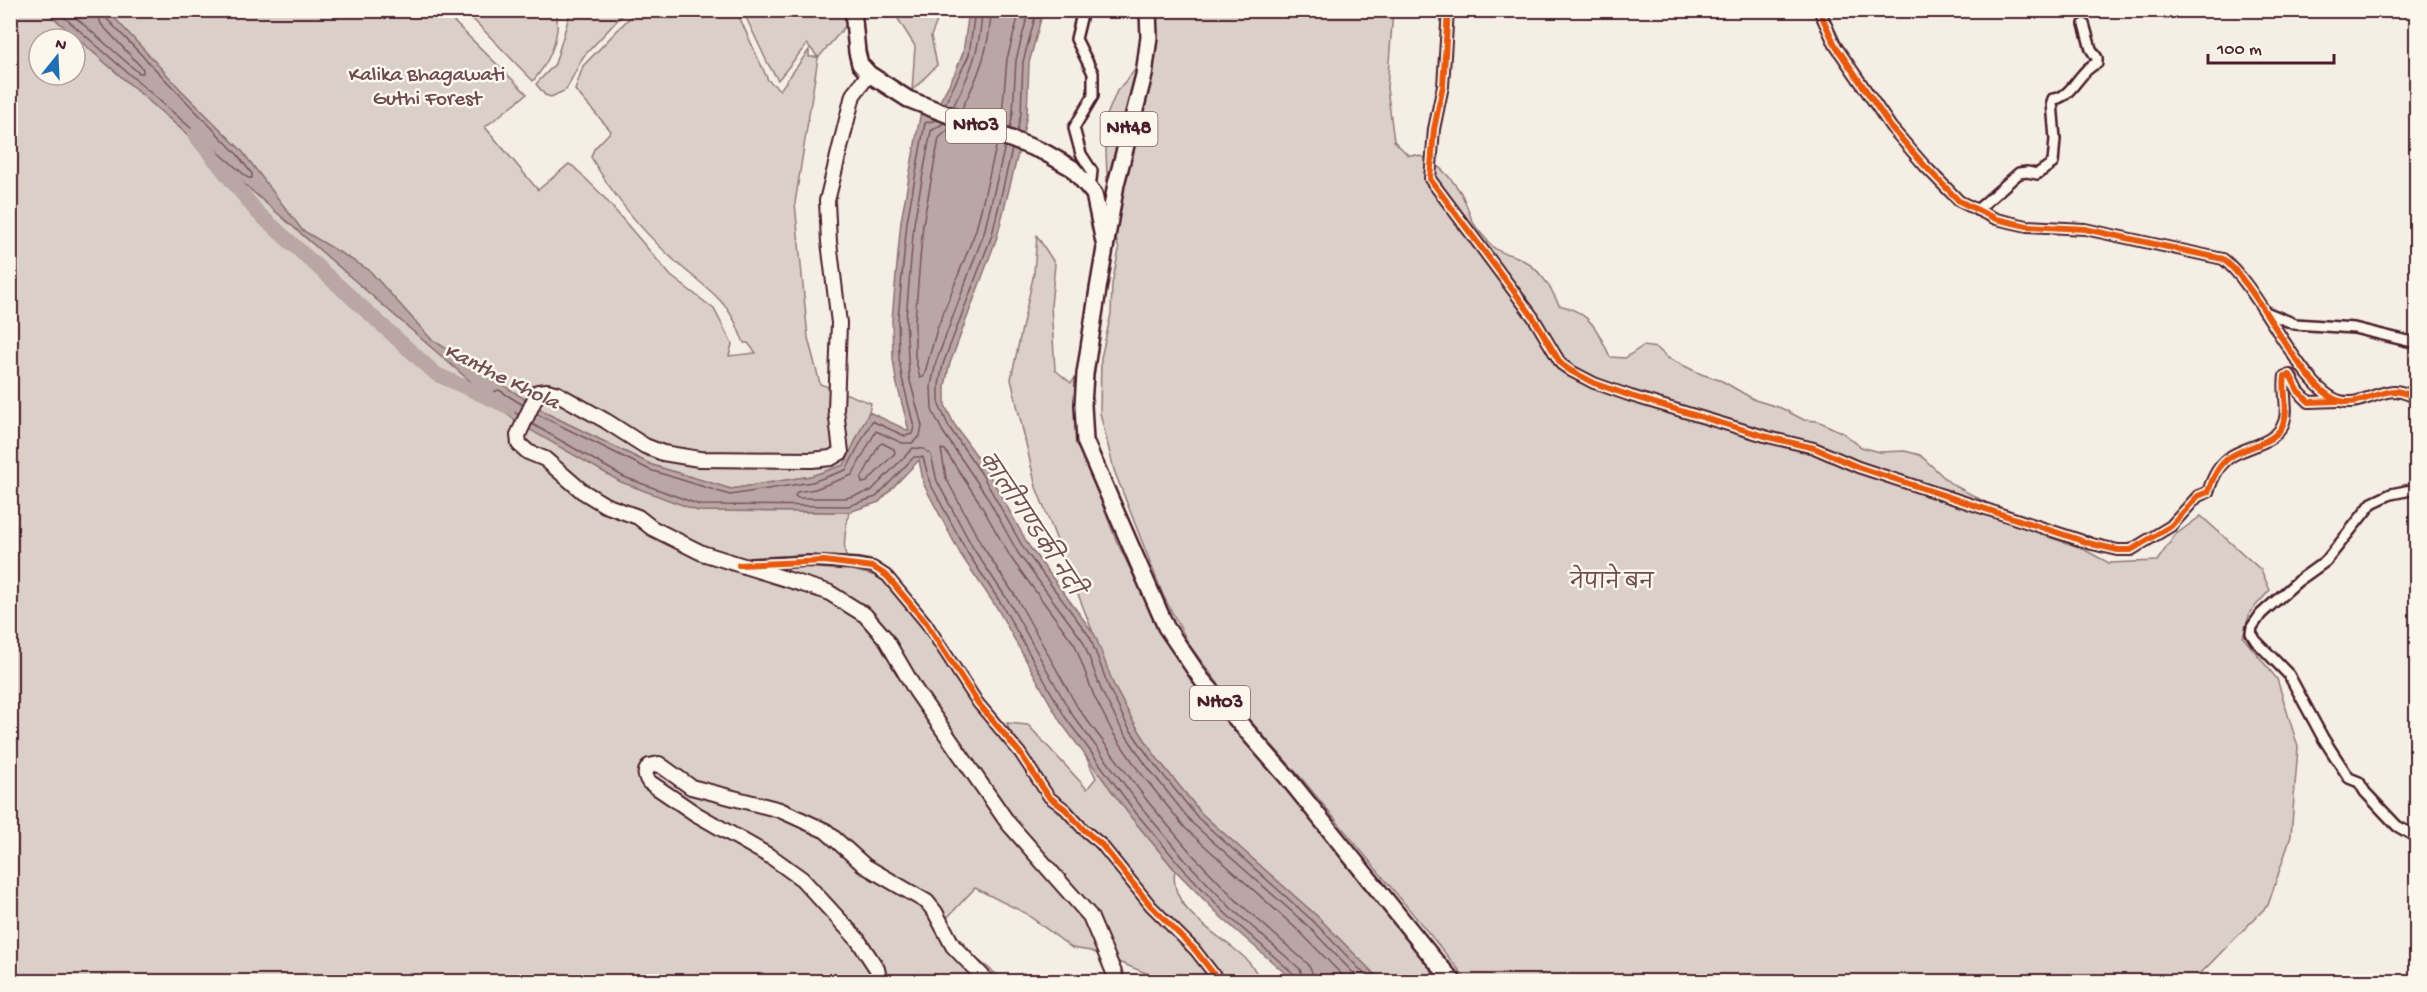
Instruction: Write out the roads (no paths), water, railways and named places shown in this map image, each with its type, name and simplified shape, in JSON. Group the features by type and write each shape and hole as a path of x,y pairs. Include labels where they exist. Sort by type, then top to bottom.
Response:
{"main road":[{"path":"853,10 857,52 860,64 868,74 853,95 827,201 829,242 839,323 836,410 841,452 831,458 812,460 699,459 663,453 645,446 558,394 547,391 538,392 518,435 519,444 528,452 545,459 572,484 605,505 638,517 652,528 702,554 828,592 865,615 885,638 916,691 1008,823 1090,916 1118,981"},
{"name":"NH48","path":"1105,247 1116,184 1144,75 1149,37 1148,10"},
{"name":"NH03","path":"868,74 908,99 1044,152 1072,168 1094,194 1105,247 1085,374 1083,405 1085,441 1166,627 1208,688 1287,777 1432,957 1455,981"},
{"path":"880,981 877,969 858,940 802,879 765,852 696,814 649,782 645,777 649,766 660,764 691,787 780,810 826,831 865,866 927,902 935,912 953,946 988,981"}],"street":[{"path":"1083,10 1076,39 1093,73 1093,96 1074,128 1081,154 1092,171 1090,189"},
{"path":"1448,10 1443,86 1434,129 1430,178 1438,192 1533,317 1561,363 1594,383 1689,414 1814,448 1858,467 2092,544 2118,550 2131,550 2171,526 2198,496 2208,492 2215,472 2223,464 2248,448 2263,443 2276,432 2284,422 2285,376 2290,375 2299,392 2309,402 2338,400 2350,402 2395,391 2416,397"},
{"path":"1819,10 1835,45 1891,127 1959,201 1996,219 2027,226 2085,229 2223,259 2235,268 2268,313 2284,343 2314,382 2338,400"},
{"path":"1977,210 2019,173 2037,174 2053,163 2055,145 2053,99 2061,98 2082,76 2088,66 2097,63 2084,24"},
{"path":"2268,313 2295,324 2354,328 2416,343"},
{"path":"2416,489 2391,494 2372,503 2326,561 2298,581 2261,614 2252,627 2251,633 2289,675 2323,738 2349,778 2359,782 2365,792 2397,826 2416,837"},
{"path":"739,565 825,561 873,567 887,576 926,622 978,703 1020,753 1049,797 1065,809 1101,844 1151,906 1195,950 1220,981"}],"water":[{"path":"46,11 108,11 181,90 241,150 302,230 369,270 431,339 548,414 652,465 731,489 811,476 844,465 869,412 909,431 896,380 892,319 901,221 921,111 932,116 955,73 963,53 969,11 1043,11 1029,63 1027,114 1023,134 997,237 949,366 945,386 945,405 954,424 986,469 1029,546 1095,635 1114,686 1156,757 1202,814 1317,916 1381,981 1294,981 1222,918 1175,870 1131,817 1060,721 997,608 961,555 924,485 919,460 879,502 849,512 698,511 621,482 518,423 87,47 87,27 64,27"}],"waterway":[{"name":"Kanthe Khola","path":"195,135 257,212 436,374 509,407"}],"park label":[{"name":"Kalika Bhagawati Guthi Forest","path":"427,88"},
{"name":"नेपाने बन","path":"1612,584"}],"water label":[{"name":"कालीगण्डकी नदी","path":"1028,525"}]}
